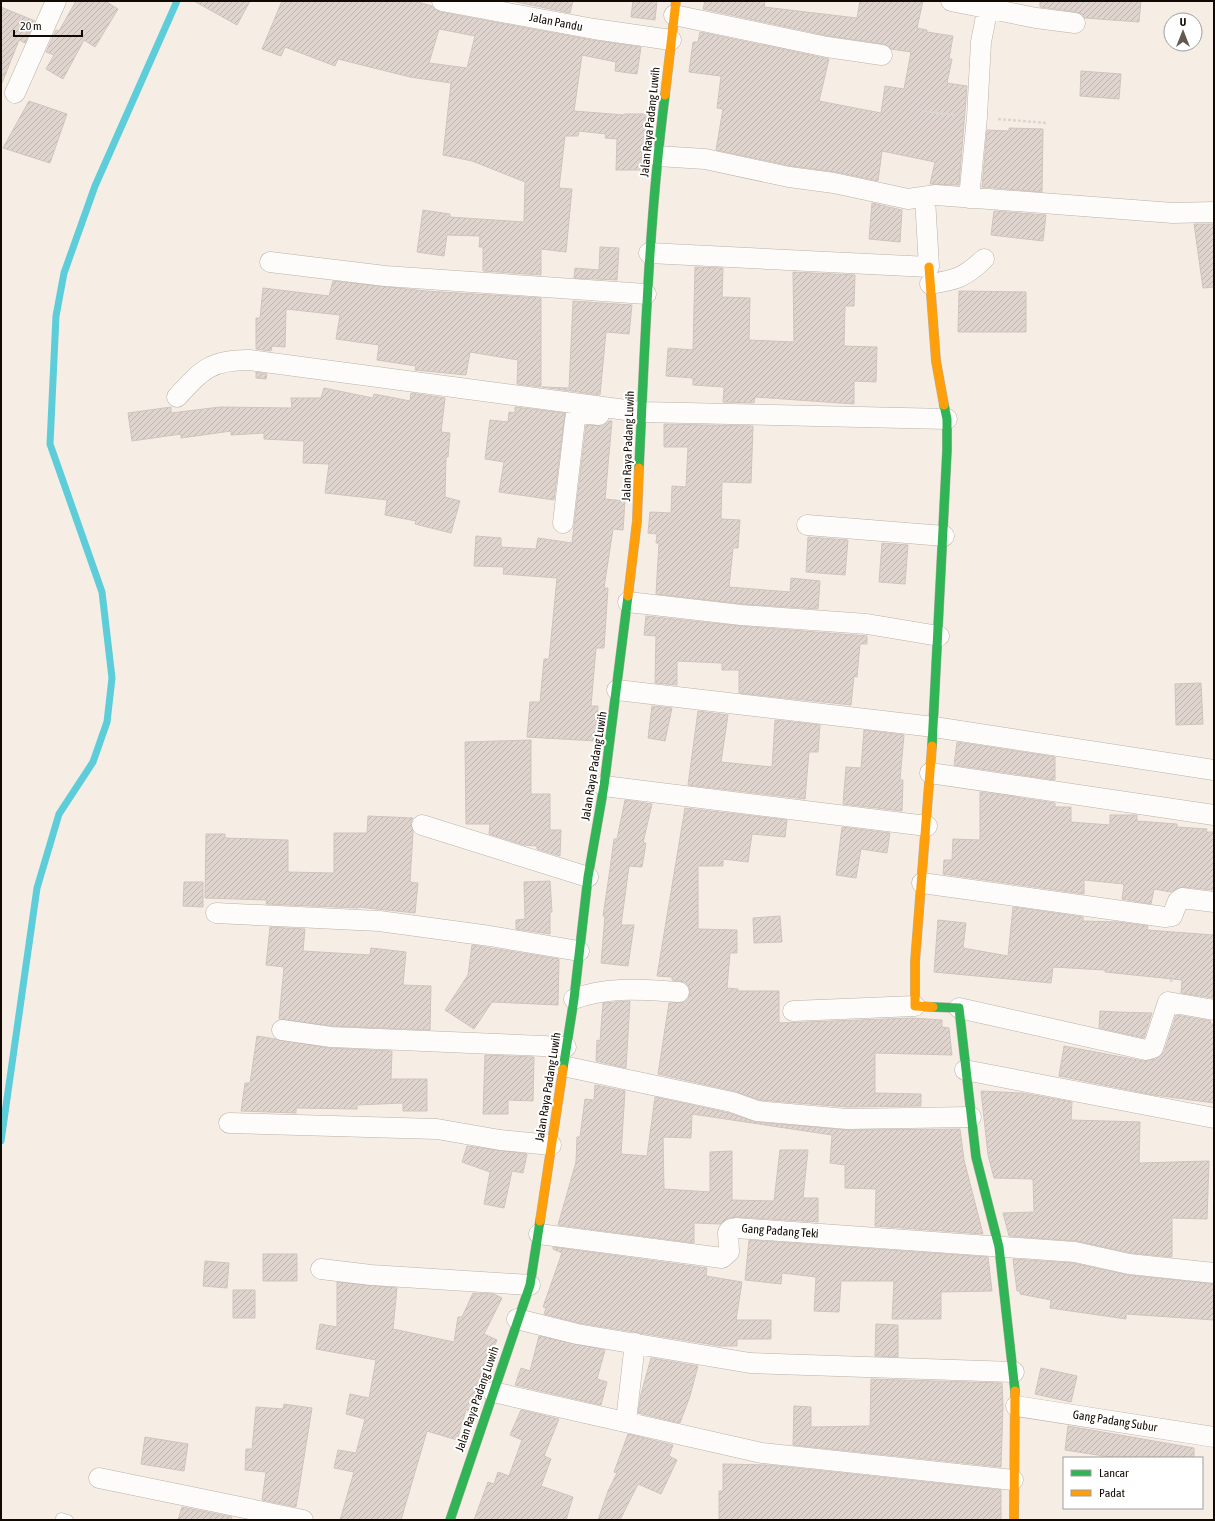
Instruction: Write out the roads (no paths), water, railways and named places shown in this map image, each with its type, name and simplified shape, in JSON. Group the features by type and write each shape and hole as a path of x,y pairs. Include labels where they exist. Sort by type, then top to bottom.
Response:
{"main road":[{"name":"Jalan Raya Padang Luwih","path":"450,1520 517,1319 530,1285 574,999 588,876 604,786 617,690 637,521 649,253 657,156 675,8"},
{"path":"929,276 936,361 947,419 944,536 939,636 934,727 915,962 915,1006 959,1008 976,1157 999,1247 1014,1372 1016,1406 1012,1480 1014,1520"}],"street":[{"path":"15,93 56,1"},
{"name":"Jalan Pandu","path":"442,1 594,29 671,40"},
{"path":"951,1 988,5 1036,18 1075,23"},
{"path":"969,198 977,117 981,42 988,5"},
{"path":"675,8 827,47 882,55"},
{"path":"657,156 705,159 789,177 834,183 908,199 936,196 1173,213 1214,212"},
{"path":"925,198 929,276"},
{"path":"649,253 929,276 956,280 972,271 984,259"},
{"path":"270,262 385,276 646,294"},
{"path":"176,397 200,372 214,365 249,360 641,416"},
{"path":"563,523 576,415 581,413 641,416 947,419"},
{"path":"807,525 944,536"},
{"path":"628,602 741,615 867,624 939,636"},
{"path":"617,690 934,727 1214,770"},
{"path":"930,773 1214,815"},
{"path":"604,786 926,826"},
{"path":"422,825 588,876"},
{"path":"922,883 1160,916 1172,916 1178,901 1182,898 1214,902"},
{"path":"216,913 386,922 490,936 579,951"},
{"path":"574,999 599,991 621,989 679,992"},
{"path":"959,1008 1146,1050 1153,1048 1168,1002 1214,1010"},
{"path":"793,1011 915,1006"},
{"path":"282,1030 564,1057 732,1102 757,1111 847,1119 971,1117"},
{"path":"965,1070 1214,1118"},
{"path":"229,1123 436,1129 500,1140 551,1145"},
{"name":"Gang Padang Teki","path":"539,1234 722,1258 729,1252 728,1232 731,1229 736,1228 999,1247"},
{"path":"999,1247 1075,1252 1129,1264 1214,1274"},
{"path":"321,1269 371,1275 530,1285"},
{"path":"517,1319 577,1334 708,1357 768,1365 1014,1372"},
{"path":"626,1421 635,1343"},
{"path":"493,1392 762,1453 1012,1480"},
{"name":"Gang Padang Subur","path":"1016,1406 1214,1437"},
{"path":"99,1478 303,1520"}],"waterway":[{"path":"1,1141 37,888 59,814 93,762 107,722 112,678 102,592 50,444 56,316 64,273 95,186 177,1"}]}
